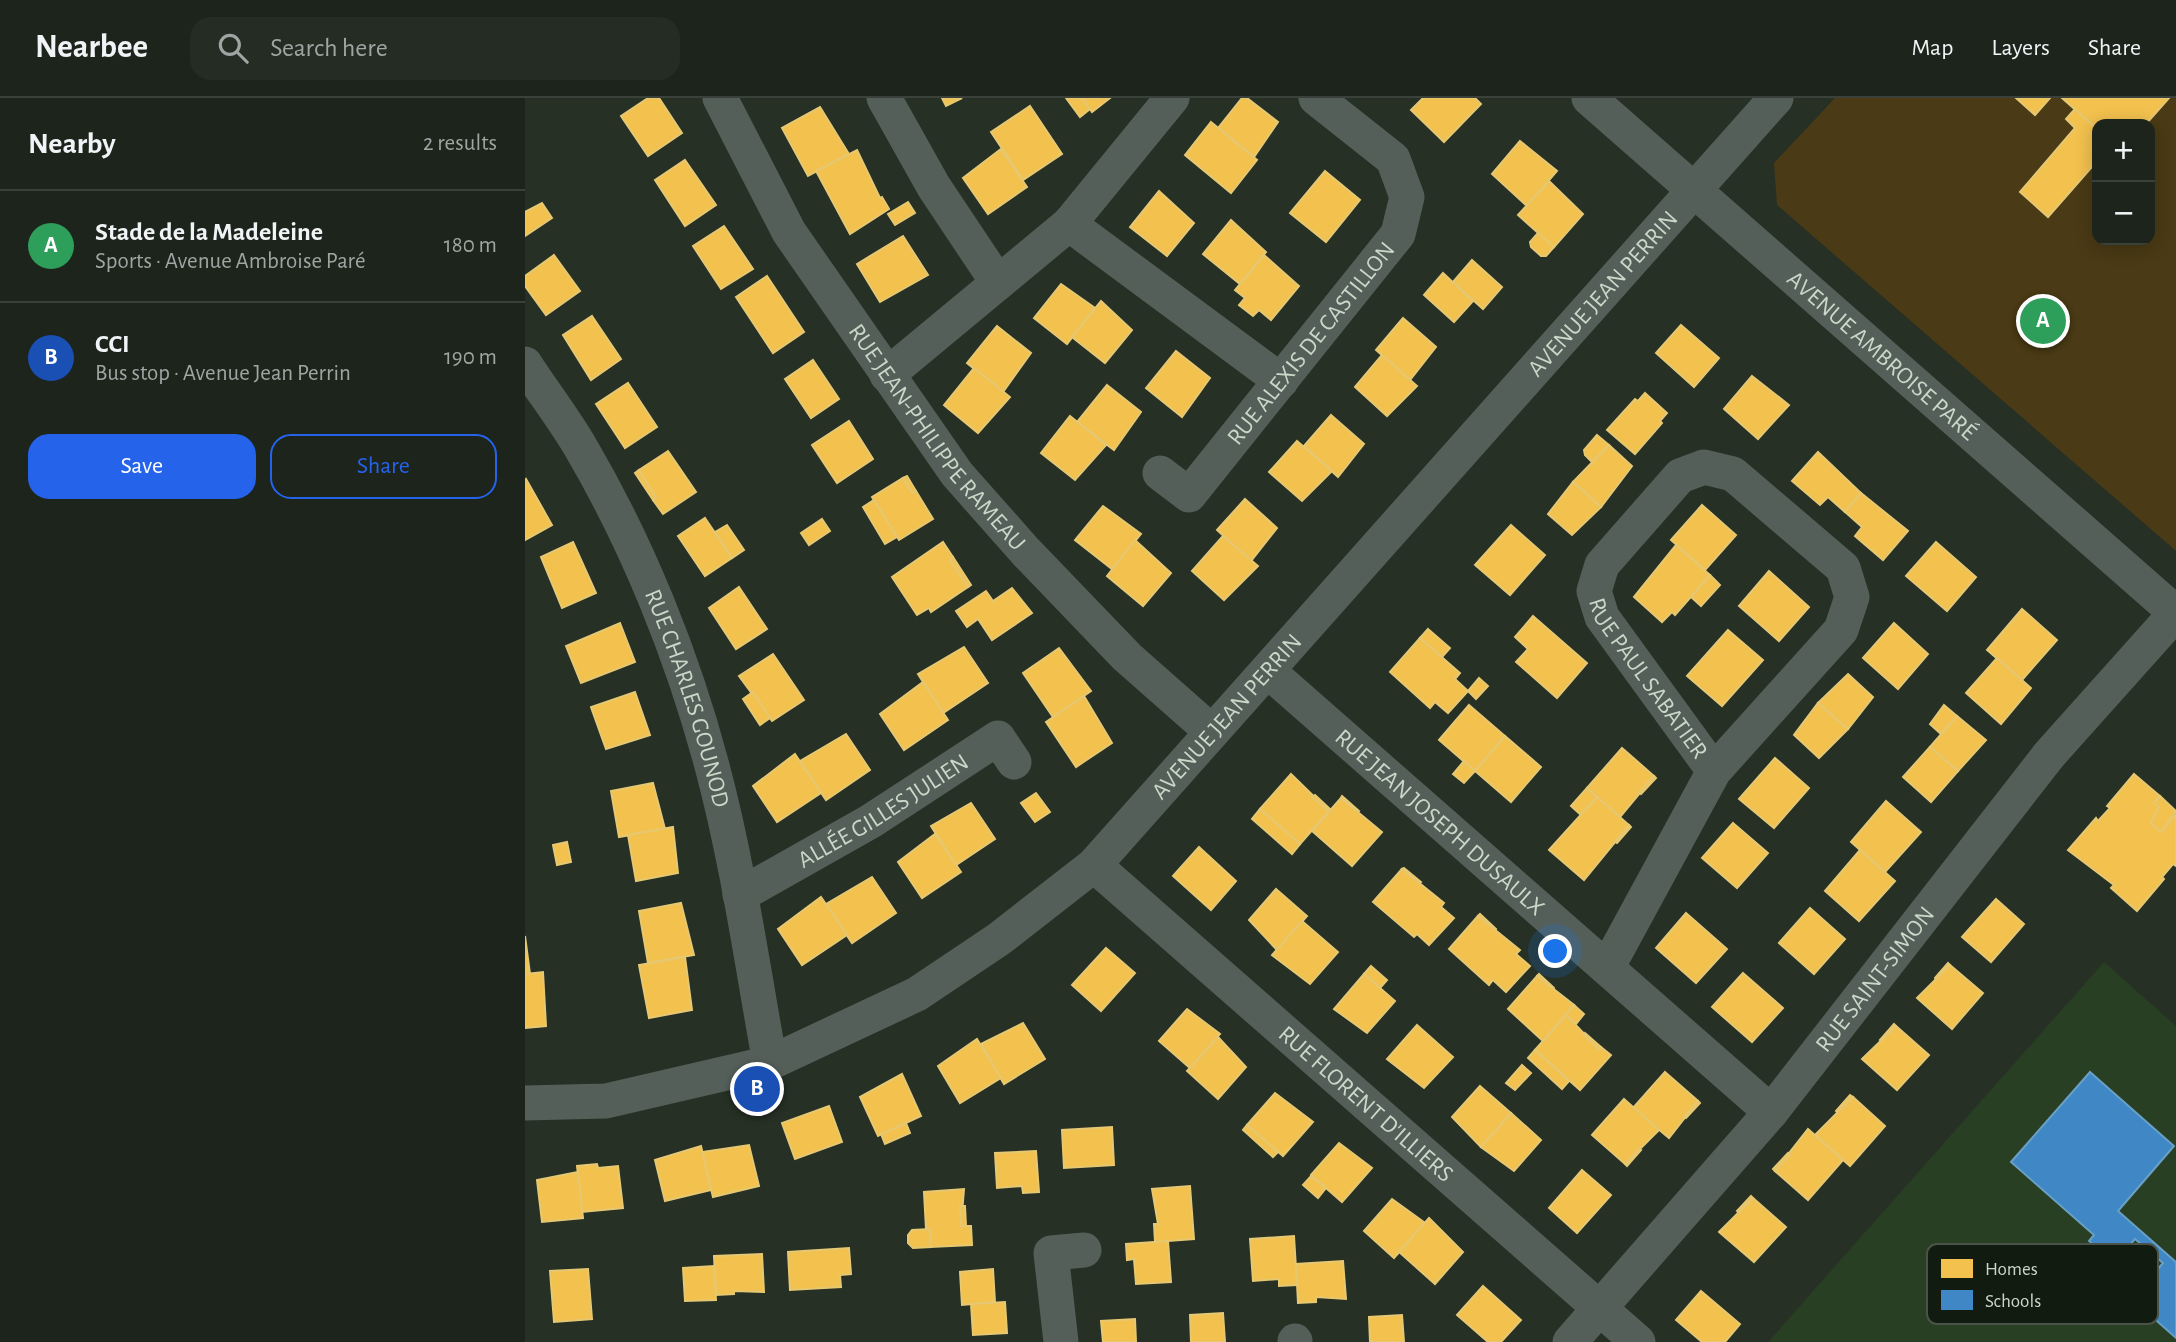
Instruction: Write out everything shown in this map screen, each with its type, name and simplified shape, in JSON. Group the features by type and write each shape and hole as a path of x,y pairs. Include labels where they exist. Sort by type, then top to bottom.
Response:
{"street":[{"name":"RUE JEAN-PHILIPPE RAMEAU","path":"720,98 789,232 957,474 1026,552 1127,657 1212,732"},
{"path":"884,98 934,187 998,283"},
{"path":"887,374 1069,224 1172,98"},
{"name":"RUE ALEXIS DE CASTILLON","path":"1160,473 1189,495 1398,234 1408,197 1393,159 1316,98"},
{"name":"AVENUE AMBROISE PARÉ","path":"1589,98 2176,613"},
{"name":"AVENUE JEAN PERRIN","path":"525,1103 606,1101 770,1063 917,994 999,939 1094,865 1776,98"},
{"path":"1069,224 1281,381"},
{"name":"RUE CHARLES GOUNOD","path":"525,364 581,448 633,552 678,660 712,766 740,895 770,1063"},
{"name":"RUE PAUL SABATIER","path":"1607,968 1714,771 1841,630 1852,597 1843,568 1733,474 1704,467 1680,476 1602,565 1594,591 1602,617 1714,771"},
{"name":"RUE SAINT-SIMON","path":"1570,1342 1771,1112 2049,755 2176,613"},
{"name":"RUE JEAN JOSEPH DUSAULX","path":"1268,671 1771,1112"},
{"name":"ALLÉE GILLES JULIEN","path":"740,895 871,821 998,738 1014,762"},
{"name":"RUE FLORENT D'ILLIERS","path":"1094,865 1637,1342"},
{"path":"1061,1342 1051,1253 1084,1250"}],"shaded area":[{"path":"1835,98 2176,98 2176,551 1777,205 1774,163"},
{"path":"2104,962 2176,1026 2176,1342 1768,1342"}],"building: Homes":[{"path":"648,98 659,98 682,133 648,156 621,116"},
{"path":"942,98 962,98 946,106"},
{"path":"1066,98 1082,98 1090,109 1080,117"},
{"path":"1082,98 1110,98 1092,112"},
{"path":"1242,98 1247,98 1278,122 1254,157 1218,128"},
{"path":"1423,98 1475,98 1481,104 1444,142 1411,110"},
{"path":"2016,98 2050,98 2035,115"},
{"path":"2062,98 2169,98 2150,119 2092,119 2092,125"},
{"path":"1030,106 1062,154 1023,180 991,132"},
{"path":"820,107 849,154 808,176 782,128"},
{"path":"2075,109 2092,124 2092,167 2048,217 2020,192 2075,128 2066,119"},
{"path":"1211,122 1257,160 1231,193 1185,155"},
{"path":"1520,141 1557,171 1527,206 1492,174"},
{"path":"1001,149 1027,187 988,214 963,178"},
{"path":"857,150 880,198 882,197 889,209 850,234 816,171"},
{"path":"685,160 716,205 685,226 655,180"},
{"path":"1325,171 1360,200 1326,242 1290,213"},
{"path":"1549,181 1583,214 1554,247 1518,215"},
{"path":"1159,191 1194,223 1167,256 1130,227"},
{"path":"908,202 915,213 895,225 888,214"},
{"path":"542,203 552,218 525,236 525,212"},
{"path":"1231,220 1266,252 1240,284 1203,254"},
{"path":"724,226 753,269 721,289 693,246"},
{"path":"1538,233 1554,247 1546,256 1541,256 1531,247 1530,242"},
{"path":"903,236 928,275 880,302 857,264"},
{"path":"554,255 580,291 546,315 525,286 525,276"},
{"path":"1264,255 1299,286 1271,320 1259,310 1253,316 1239,305 1245,298 1235,290"},
{"path":"1472,260 1502,287 1483,309 1453,282"},
{"path":"1443,273 1473,301 1454,322 1424,295"},
{"path":"767,276 804,332 773,353 736,297"},
{"path":"1061,284 1095,308 1067,344 1034,318"},
{"path":"1101,301 1132,330 1105,363 1072,337"},
{"path":"592,316 621,359 591,380 563,335"},
{"path":"1403,318 1436,347 1410,380 1376,350"},
{"path":"1681,325 1719,358 1694,387 1656,353"},
{"path":"997,326 1031,353 1003,392 967,363"},
{"path":"1176,351 1210,378 1182,417 1146,388"},
{"path":"1382,355 1417,386 1387,416 1355,387"},
{"path":"813,360 839,399 811,418 785,379"},
{"path":"974,368 1010,397 978,433 944,405"},
{"path":"1752,376 1789,405 1758,439 1724,409"},
{"path":"628,383 657,427 625,448 596,404"},
{"path":"1107,385 1141,412 1114,450 1077,422"},
{"path":"1645,393 1667,413 1660,421 1662,423 1635,454 1607,430 1635,399 1638,401"},
{"path":"1331,415 1364,444 1338,477 1304,446"},
{"path":"1070,416 1106,445 1075,480 1041,453"},
{"path":"849,421 873,459 837,483 812,445"},
{"path":"1597,435 1609,445 1593,463 1584,450"},
{"path":"1297,441 1332,471 1302,501 1269,472"},
{"path":"1609,445 1632,466 1601,507 1573,482"},
{"path":"668,451 696,492 663,514 639,470"},
{"path":"1818,452 1861,493 1845,512 1828,497 1820,505 1792,481"},
{"path":"639,470 656,497 653,500 635,473"},
{"path":"907,476 916,491 912,493 903,478"},
{"path":"903,478 912,493 916,491 933,519 899,540 872,497"},
{"path":"525,480 552,525 525,540"},
{"path":"1573,482 1601,507 1572,535 1548,514"},
{"path":"1861,493 1908,531 1883,560 1855,536 1862,527 1845,512"},
{"path":"1245,499 1277,528 1251,561 1217,530"},
{"path":"874,500 897,537 885,544 863,507"},
{"path":"1702,505 1736,535 1705,570 1671,540"},
{"path":"1103,506 1141,534 1112,569 1075,540"},
{"path":"705,518 732,558 705,576 678,536"},
{"path":"822,519 830,531 809,545 801,533"},
{"path":"727,525 744,550 732,558 715,532"},
{"path":"1511,525 1545,555 1510,595 1475,565"},
{"path":"1223,536 1258,566 1224,600 1192,571"},
{"path":"1135,540 1171,573 1143,606 1107,576"},
{"path":"573,542 596,593 562,608 541,557"},
{"path":"943,542 953,557 950,560 968,587 931,612 929,608 917,615 892,577"},
{"path":"1936,542 1976,577 1947,611 1906,576"},
{"path":"1676,545 1710,575 1675,615 1672,612 1662,622 1634,597"},
{"path":"953,557 971,585 968,587 950,560"},
{"path":"1769,571 1809,607 1779,641 1739,606"},
{"path":"1710,575 1720,585 1701,606 1691,597"},
{"path":"739,587 767,629 736,649 709,608"},
{"path":"1012,588 1032,613 992,640 978,619 967,627 956,611 986,591 993,601"},
{"path":"2022,609 2057,640 2022,680 1987,650"},
{"path":"1533,616 1587,663 1557,698 1516,662 1528,649 1515,637"},
{"path":"620,623 635,662 581,683 566,646"},
{"path":"1894,623 1928,654 1898,689 1863,658"},
{"path":"1428,629 1450,648 1442,657 1420,638"},
{"path":"1728,630 1763,660 1722,706 1687,676"},
{"path":"1420,638 1460,673 1455,679 1468,691 1448,713 1435,702 1430,708 1390,672"},
{"path":"964,647 988,683 943,713 918,674"},
{"path":"1059,648 1091,691 1053,717 1023,673"},
{"path":"773,654 804,700 772,721 739,676"},
{"path":"1997,658 2031,688 2001,724 1966,693"},
{"path":"1848,674 1873,697 1848,729 1818,703"},
{"path":"1479,678 1488,686 1476,699 1468,691"},
{"path":"923,682 948,720 904,750 880,714"},
{"path":"635,692 650,735 606,749 591,707"},
{"path":"753,692 770,718 760,725 743,699"},
{"path":"1084,696 1112,743 1076,767 1046,722"},
{"path":"1818,703 1848,729 1819,758 1794,735"},
{"path":"1469,705 1505,736 1475,771 1439,740"},
{"path":"1944,705 1957,716 1941,734 1930,724"},
{"path":"1957,716 1986,740 1958,771 1930,747"},
{"path":"846,734 870,770 826,800 800,761"},
{"path":"1505,736 1541,767 1511,802 1475,771"},
{"path":"1930,747 1958,771 1931,802 1903,777"},
{"path":"1622,748 1654,776 1620,817 1587,788"},
{"path":"795,754 821,793 777,822 753,786"},
{"path":"1775,758 1809,788 1774,828 1739,799"},
{"path":"1464,761 1475,771 1464,783 1453,774"},
{"path":"1291,774 1329,811 1300,844 1260,809"},
{"path":"2134,774 2160,796 2154,803 2159,807 2151,823 2161,832 2176,814 2176,866 2173,864 2137,911 2111,888 2114,885 2068,850 2096,818 2098,821 2110,808 2107,806"},
{"path":"1654,776 1656,778 1641,794 1639,792"},
{"path":"653,783 665,829 619,837 611,791"},
{"path":"1587,788 1597,797 1581,815 1571,806"},
{"path":"1036,793 1050,812 1035,822 1021,803"},
{"path":"1315,795 1331,810 1312,797"},
{"path":"1342,796 1359,811 1357,813 1341,798"},
{"path":"2160,796 2176,811 2161,832 2151,823 2159,807 2154,803"},
{"path":"1597,797 1629,825 1584,880 1549,850"},
{"path":"1341,798 1382,832 1352,866 1312,831"},
{"path":"1886,801 1921,832 1885,872 1851,842"},
{"path":"971,803 995,839 956,865 931,826"},
{"path":"1260,809 1300,844 1292,854 1252,819"},
{"path":"1733,823 1768,853 1737,888 1702,858"},
{"path":"1629,825 1631,827 1615,842"},
{"path":"673,827 678,873 636,881 628,835"},
{"path":"935,834 961,872 922,898 898,862"},
{"path":"567,842 571,862 557,865 553,845"},
{"path":"1199,847 1236,881 1211,910 1173,876"},
{"path":"1860,850 1895,881 1859,921 1825,891"},
{"path":"1402,869 1421,882 1419,884"},
{"path":"1402,869 1444,903 1441,907 1454,918 1429,945 1417,934 1414,937 1373,902"},
{"path":"872,877 896,913 852,943 826,904"},
{"path":"1276,889 1307,916 1277,950 1249,920"},
{"path":"821,897 847,935 802,965 778,929"},
{"path":"1996,899 2024,924 1991,962 1962,937"},
{"path":"681,903 694,955 648,963 639,911"},
{"path":"1810,908 1845,939 1814,974 1779,943"},
{"path":"1686,913 1727,949 1696,983 1656,948"},
{"path":"1480,914 1496,929 1494,931 1478,916"},
{"path":"1478,916 1520,950 1516,954 1530,966 1506,992 1493,980 1489,985 1449,949"},
{"path":"1302,921 1338,952 1310,984 1272,955"},
{"path":"525,936 530,974 525,974"},
{"path":"1106,948 1135,973 1101,1011 1072,985"},
{"path":"685,957 692,1010 649,1018 639,965"},
{"path":"1948,963 1950,965 1936,980 1935,978"},
{"path":"1950,965 1983,993 1952,1029 1917,998"},
{"path":"1371,966 1387,980 1380,988 1364,974"},
{"path":"543,972 546,1026 525,1028 525,974"},
{"path":"1743,973 1783,1008 1752,1042 1712,1007"},
{"path":"1364,974 1395,1001 1367,1033 1334,1009"},
{"path":"1539,974 1554,988 1553,990 1537,976"},
{"path":"1537,976 1574,1005 1543,1041 1508,1009"},
{"path":"1574,1005 1584,1014 1576,1024 1566,1015"},
{"path":"1187,1009 1220,1034 1190,1068 1159,1041"},
{"path":"1566,1015 1599,1049 1601,1047 1611,1055 1580,1090 1535,1050"},
{"path":"1023,1023 1045,1059 1004,1084 981,1044"},
{"path":"1894,1024 1896,1026 1880,1040"},
{"path":"1417,1025 1453,1057 1424,1088 1387,1059"},
{"path":"1896,1026 1929,1055 1897,1090 1862,1059"},
{"path":"1585,1033 1601,1047 1599,1049 1584,1035"},
{"path":"1218,1037 1246,1067 1218,1099 1187,1071"},
{"path":"977,1039 1001,1078 960,1103 938,1066"},
{"path":"1535,1050 1569,1081 1562,1089 1528,1058"},
{"path":"1522,1065 1531,1073 1515,1090 1506,1083"},
{"path":"1665,1072 1698,1101 1669,1138 1633,1108"},
{"path":"902,1074 921,1116 878,1136 860,1097"},
{"path":"1480,1086 1511,1113 1481,1147 1452,1117"},
{"path":"1275,1093 1313,1122 1283,1156 1247,1125"},
{"path":"1850,1095 1853,1097 1838,1113 1836,1111"},
{"path":"1853,1097 1885,1126 1850,1166 1815,1135"},
{"path":"1624,1099 1659,1130 1625,1164 1592,1135"},
{"path":"1698,1101 1700,1103 1684,1117"},
{"path":"829,1106 842,1142 795,1159 782,1123"},
{"path":"1511,1113 1541,1140 1514,1171 1481,1147"},
{"path":"906,1123 910,1133 885,1144 881,1134"},
{"path":"1247,1125 1278,1152 1273,1157 1243,1130"},
{"path":"1112,1127 1114,1165 1064,1168 1062,1130"},
{"path":"1808,1129 1843,1160 1808,1200 1775,1171"},
{"path":"1339,1143 1372,1168 1342,1202 1311,1175"},
{"path":"749,1145 759,1186 713,1197 702,1152"},
{"path":"701,1146 711,1190 665,1201 655,1160"},
{"path":"1641,1150 1627,1166 1625,1164"},
{"path":"1036,1151 1039,1192 1023,1193 1022,1186 997,1188 995,1153"},
{"path":"1788,1153 1790,1155 1775,1171 1773,1169"},
{"path":"597,1164 598,1168 618,1166 623,1208 582,1212 577,1166"},
{"path":"1582,1170 1611,1195 1577,1233 1549,1208"},
{"path":"578,1172 583,1218 542,1222 537,1180"},
{"path":"1311,1176 1326,1188 1318,1198 1303,1185"},
{"path":"1190,1186 1194,1239 1155,1242 1154,1224 1158,1224 1152,1189"},
{"path":"964,1189 961,1226 971,1226 972,1245 931,1247 930,1229 926,1229 924,1192"},
{"path":"1751,1196 1753,1198 1739,1213 1737,1211"},
{"path":"1753,1198 1786,1227 1754,1262 1719,1232"},
{"path":"1392,1199 1425,1223 1394,1258 1364,1231"},
{"path":"960,1206 965,1206 966,1226 961,1226"},
{"path":"1429,1218 1463,1252 1435,1284 1399,1252"},
{"path":"930,1229 931,1247 913,1248 908,1243 908,1235 912,1230"},
{"path":"1294,1236 1297,1285 1279,1286 1279,1279 1253,1281 1250,1239"},
{"path":"1168,1241 1171,1282 1136,1284 1134,1259 1127,1260 1126,1244"},
{"path":"849,1248 851,1274 840,1275 841,1287 790,1290 788,1252"},
{"path":"762,1254 764,1292 734,1291 734,1294 716,1295 714,1256"},
{"path":"1343,1261 1346,1299 1316,1297 1316,1302 1298,1303 1296,1264"},
{"path":"714,1266 716,1300 685,1301 683,1268"},
{"path":"588,1269 592,1319 554,1322 550,1271"},
{"path":"993,1269 995,1302 962,1305 960,1272"},
{"path":"1483,1286 1521,1320 1501,1342 1488,1342 1457,1315"},
{"path":"1701,1291 1740,1324 1725,1342 1702,1342 1676,1320"},
{"path":"1005,1302 1007,1333 973,1335 971,1304"},
{"path":"1223,1313 1225,1342 1191,1342 1190,1315"},
{"path":"1402,1315 1404,1342 1370,1342 1369,1317"},
{"path":"1135,1319 1136,1342 1103,1342 1101,1321"}],"building: Schools":[{"path":"2090,1072 2174,1146 2118,1211 2156,1244 2141,1244 2135,1239 2131,1244 2092,1244 2089,1241 2094,1235 2011,1162"},
{"path":"2158,1246 2176,1262 2176,1338 2158,1322 2158,1269 2163,1263 2158,1259"}],"place":[{"name":"Stade de la Madeleine","path":"2043,321"},
{"name":"CCI","path":"757,1089"}]}
